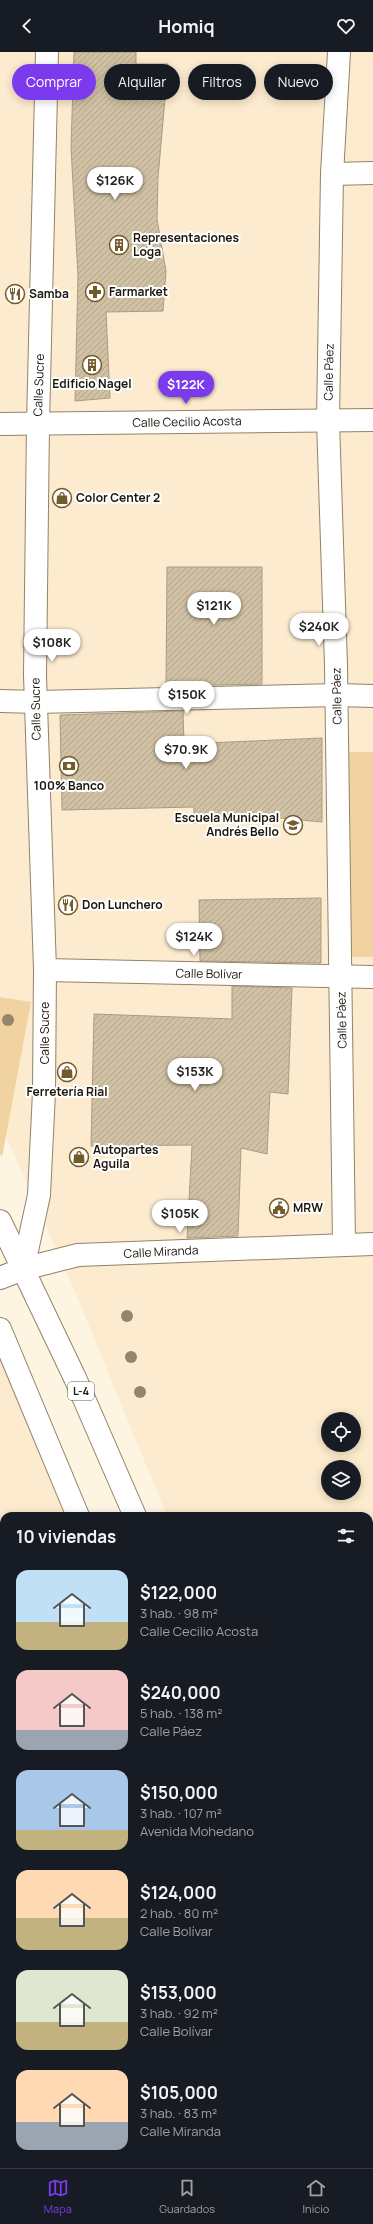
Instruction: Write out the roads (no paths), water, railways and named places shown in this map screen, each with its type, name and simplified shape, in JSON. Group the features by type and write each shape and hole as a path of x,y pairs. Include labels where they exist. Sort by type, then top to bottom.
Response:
{"street":[{"name":"Calle Sucre","path":"23,1269 39,1194 44,1092 45,970 36,702 38,424 48,52"},
{"name":"Calle Páez","path":"339,52 332,174 328,421 337,695 344,1244"},
{"path":"332,174 373,173"},
{"name":"Calle Cecilio Acosta","path":"0,424 373,420"},
{"path":"0,700 36,702 337,695 373,696"},
{"name":"Calle Bolívar","path":"45,970 373,977"},
{"name":"L-4","path":"0,1221 75,1378 133,1512"},
{"name":"Calle Miranda","path":"0,1278 23,1269 78,1255 373,1244"},
{"path":"0,1329 76,1512"}],"place":[{"name":"Representaciones Loga","path":"119,245"},
{"name":"Farmarket","path":"95,292"},
{"name":"Samba","path":"15,294"},
{"name":"Edificio Nagel","path":"92,365"},
{"name":"Color Center 2","path":"62,498"},
{"name":"100% Banco","path":"69,766"},
{"name":"Escuela Municipal Andrés Bello","path":"293,825"},
{"name":"Don Lunchero","path":"68,905"},
{"name":"Ferretería Rial","path":"67,1072"},
{"name":"Autopartes Aguila","path":"79,1157"},
{"name":"MRW","path":"279,1208"}]}
